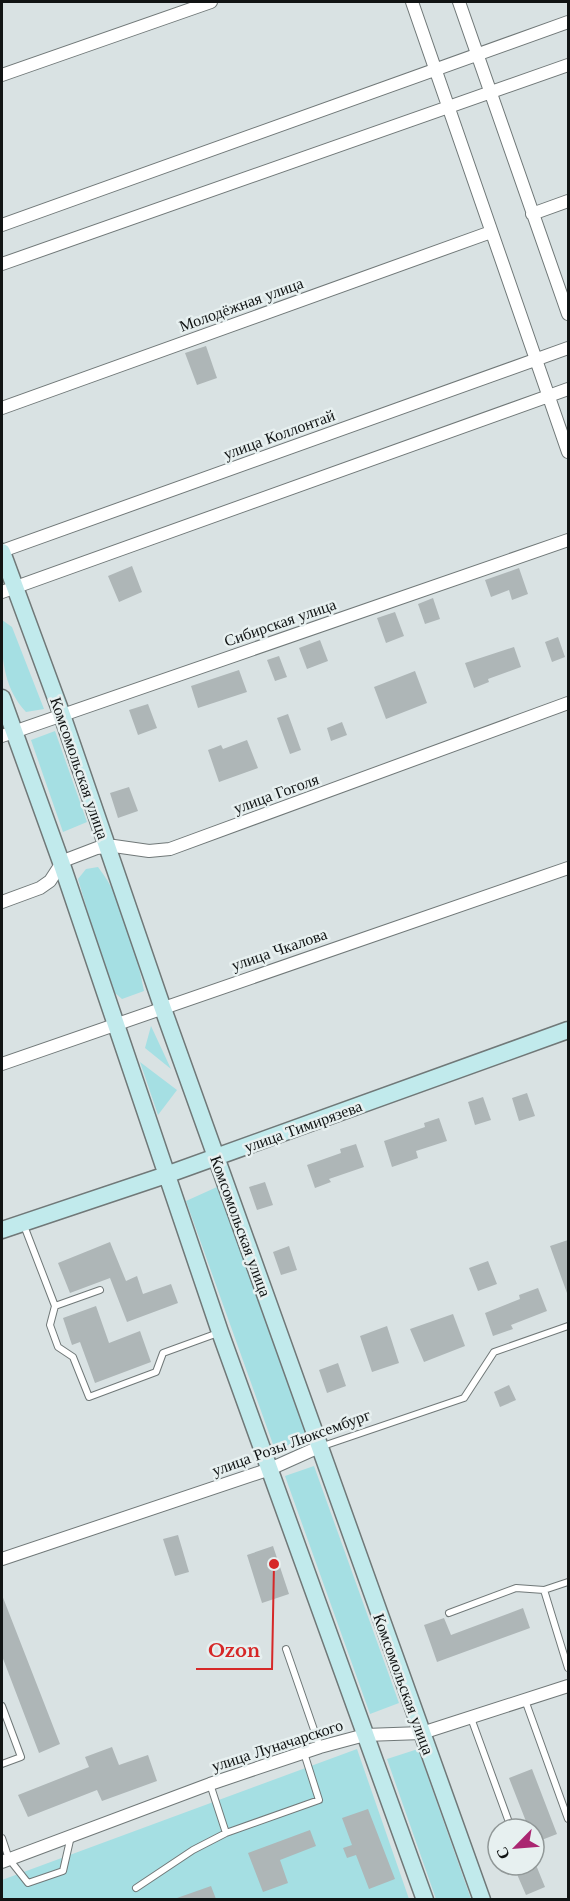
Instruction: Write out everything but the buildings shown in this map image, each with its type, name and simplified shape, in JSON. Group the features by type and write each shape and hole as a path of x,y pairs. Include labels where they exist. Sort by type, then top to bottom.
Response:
{"street":[{"path":"2,75 212,2"},
{"path":"412,2 568,452"},
{"path":"459,2 568,314"},
{"path":"2,225 568,22"},
{"path":"2,264 568,65"},
{"path":"532,214 568,201"},
{"name":"Молодёжная улица","path":"2,408 491,232"},
{"name":"улица Коллонтай","path":"2,552 568,348"},
{"path":"8,590 568,389"},
{"name":"Сибирская улица","path":"7,734 568,540"},
{"name":"Комсомольская улица","path":"2,552 8,590 62,715 162,1006 482,1899"},
{"path":"2,698 7,734 61,862 220,1332 424,1899"},
{"name":"улица Гоголя","path":"61,862 108,846 149,851 183,845 568,703"},
{"path":"2,902 40,888 50,881 61,862"},
{"name":"улица Чкалова","path":"2,1064 162,1006 568,867"},
{"name":"улица Тимирязева","path":"2,1230 166,1175 568,1030"},
{"name":"улица Розы Люксембург","path":"2,1559 270,1470 319,1447"},
{"name":"улица Луначарского","path":"5,1860 210,1784 320,1747 365,1735 422,1733 568,1686"}],"lane":[{"path":"22,1223 55,1306 50,1325 58,1347 73,1357 89,1397 156,1372 163,1353 220,1332"},
{"path":"55,1306 100,1290"},
{"name":"улица Розы Люксембург","path":"319,1447 465,1398 494,1352 568,1326"},
{"path":"449,1613 516,1588 544,1590 568,1582"},
{"path":"544,1590 568,1668"},
{"path":"286,1648 320,1747"},
{"path":"525,1700 568,1819"},
{"path":"2,1706 21,1757 2,1764"},
{"path":"471,1718 507,1817"},
{"path":"136,1888 193,1850 226,1833 319,1800 304,1752"},
{"path":"210,1784 226,1833"},
{"path":"2,1839 5,1860 28,1883 63,1871 71,1835"}],"shaded area":[{"path":"2,620 12,627 44,709 26,712 12,692 3,657"},
{"path":"55,731 87,822 63,832 31,740"},
{"path":"98,867 115,895 128,926 144,991 122,999 115,993 78,879 86,869"},
{"path":"151,1026 171,1069 145,1048"},
{"path":"140,1062 177,1090 158,1115"},
{"path":"217,1187 308,1438 275,1450 186,1201"},
{"path":"314,1466 399,1703 370,1714 285,1476"},
{"path":"357,1749 409,1899 2,1900 2,1880"},
{"path":"418,1749 471,1899 436,1899 387,1759"}],"place":[{"name":"Ozon","path":"274,1564"}]}
